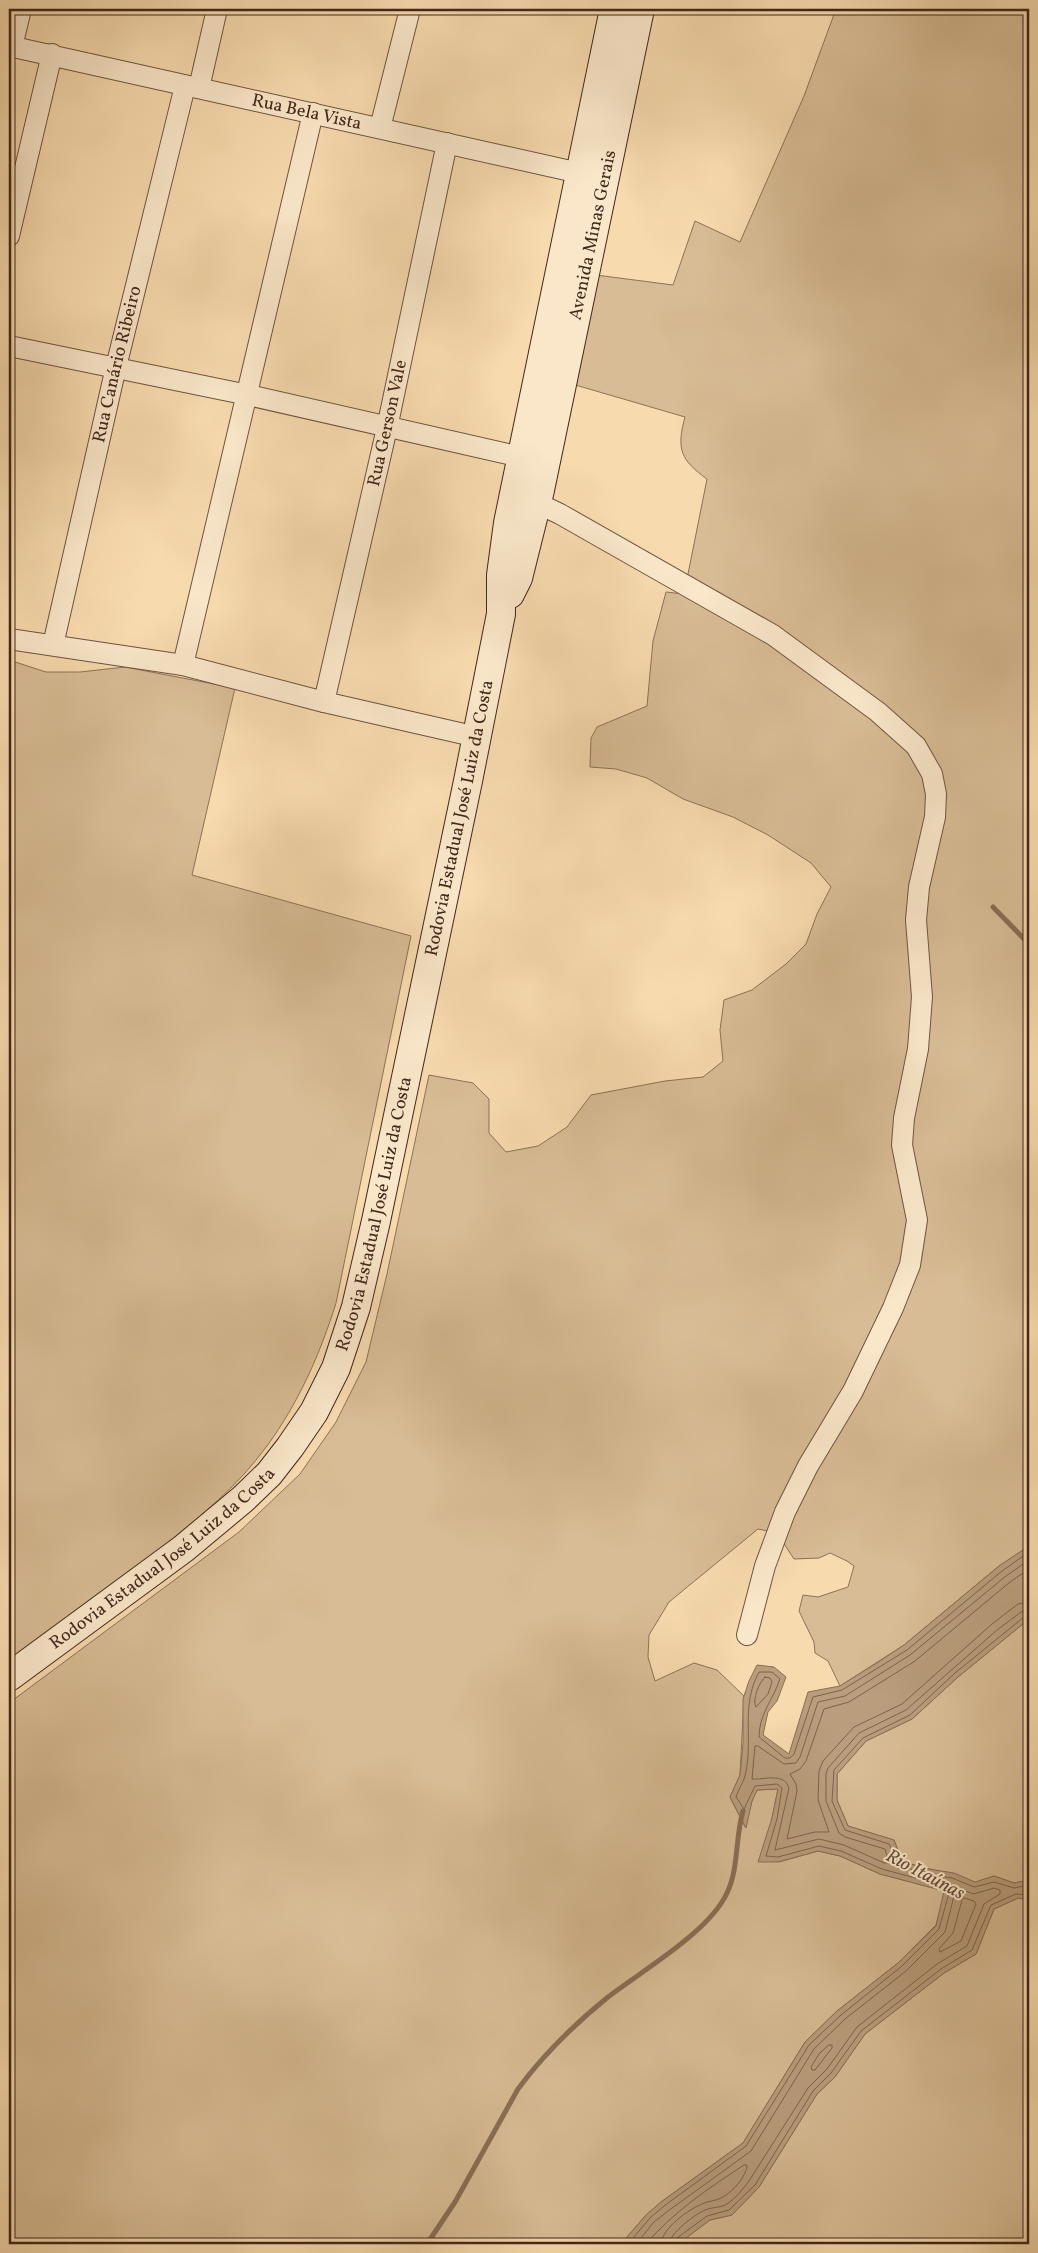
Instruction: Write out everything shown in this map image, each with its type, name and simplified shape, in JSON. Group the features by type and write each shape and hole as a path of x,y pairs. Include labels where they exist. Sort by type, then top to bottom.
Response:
{"main road":[{"name":"Avenida Minas Gerais","path":"501,614 501,575 507,532 534,460 616,57 614,9"},
{"name":"Avenida Minas Gerais","path":"616,57 640,9"},
{"name":"Avenida Minas Gerais","path":"501,614 518,578 537,503 534,460"},
{"name":"Rodovia Estadual José Luiz da Costa","path":"9,1677 214,1526 268,1474 314,1412 336,1368 356,1307 378,1211 501,614"}],"street":[{"path":"10,47 21,9"},
{"name":"Rua Canário Ribeiro","path":"53,645 116,367 192,87 217,9"},
{"path":"380,128 410,9"},
{"name":"Rua Bela Vista","path":"10,47 52,54 592,176"},
{"path":"9,236 52,54"},
{"path":"183,665 313,113"},
{"name":"Rua Gerson Vale","path":"324,702 387,428 447,143"},
{"path":"9,346 248,395 534,460"},
{"path":"537,503 560,514 773,635 878,712 916,746 932,774 936,794 935,817 919,887 916,920 922,997 918,1049 904,1118 902,1145 917,1220 910,1265 893,1308 853,1392 808,1466 785,1512 765,1566 747,1635"},
{"path":"9,639 183,665 324,702 477,737"}],"shaded area":[{"path":"836,9 1029,9 1029,1546 999,1566 904,1645 840,1686 828,1661 815,1653 814,1642 799,1611 803,1595 818,1597 848,1587 854,1566 830,1553 819,1558 794,1559 777,1533 758,1529 669,1602 649,1635 648,1657 655,1681 694,1663 717,1670 744,1696 740,1775 730,1797 745,1827 757,1790 778,1789 772,1818 779,1862 818,1851 840,1856 880,1874 945,1891 936,1925 898,1963 837,2011 805,2042 743,2143 661,2202 646,2215 621,2244 9,2244 9,1703 239,1532 300,1474 336,1422 366,1362 387,1274 429,1075 473,1083 489,1099 489,1133 506,1152 538,1146 567,1127 591,1095 665,1081 703,1077 723,1061 720,1030 724,1000 752,990 786,964 806,944 817,914 831,887 811,863 768,835 733,817 683,799 647,778 616,769 590,767 591,738 597,727 647,706 653,641 666,592 684,594 707,479 691,466 683,453 681,438 685,417 572,384 596,275 673,285 695,221 740,242 804,96"},
{"path":"9,660 46,672 80,672 125,667 235,688 192,875 411,936 336,1303 316,1359 299,1395 267,1446 243,1475 217,1501 161,1548 9,1662"},
{"path":"1029,1619 1029,1880 1014,1883 994,1876 975,1883 957,1876 911,1864 902,1861 894,1840 848,1826 837,1800 837,1774 866,1741 912,1719 958,1677"},
{"path":"1018,1898 1029,1900 1029,2244 678,2244 710,2220 732,2215 759,2187 817,2094 835,2077 865,2034 944,1973 976,1954 994,1909"}],"water":[{"name":"Rio Itaúnas","path":"1029,1546 1029,1619 958,1677 912,1719 866,1741 837,1774 837,1800 848,1826 894,1840 902,1861 923,1868 954,1873 975,1882 994,1876 1014,1883 1029,1880 1029,1900 1018,1898 994,1909 976,1954 944,1973 865,2034 835,2077 817,2094 759,2187 732,2215 710,2220 678,2244 621,2244 646,2215 661,2202 743,2143 805,2042 837,2011 898,1963 936,1926 944,1891 880,1874 840,1856 818,1851 778,1862 758,1862 772,1818 778,1789 757,1790 752,1801 746,1828 730,1797 740,1775 743,1743 743,1699 757,1665 774,1667 786,1677 777,1701 768,1712 763,1735 789,1754 808,1692 840,1686 880,1661 904,1645 999,1566"}],"waterway":[{"path":"993,907 1029,944"},
{"path":"427,2244 455,2202 518,2089 538,2064 560,2040 596,2007 674,1950 706,1922 718,1908 731,1883 743,1811"}]}
